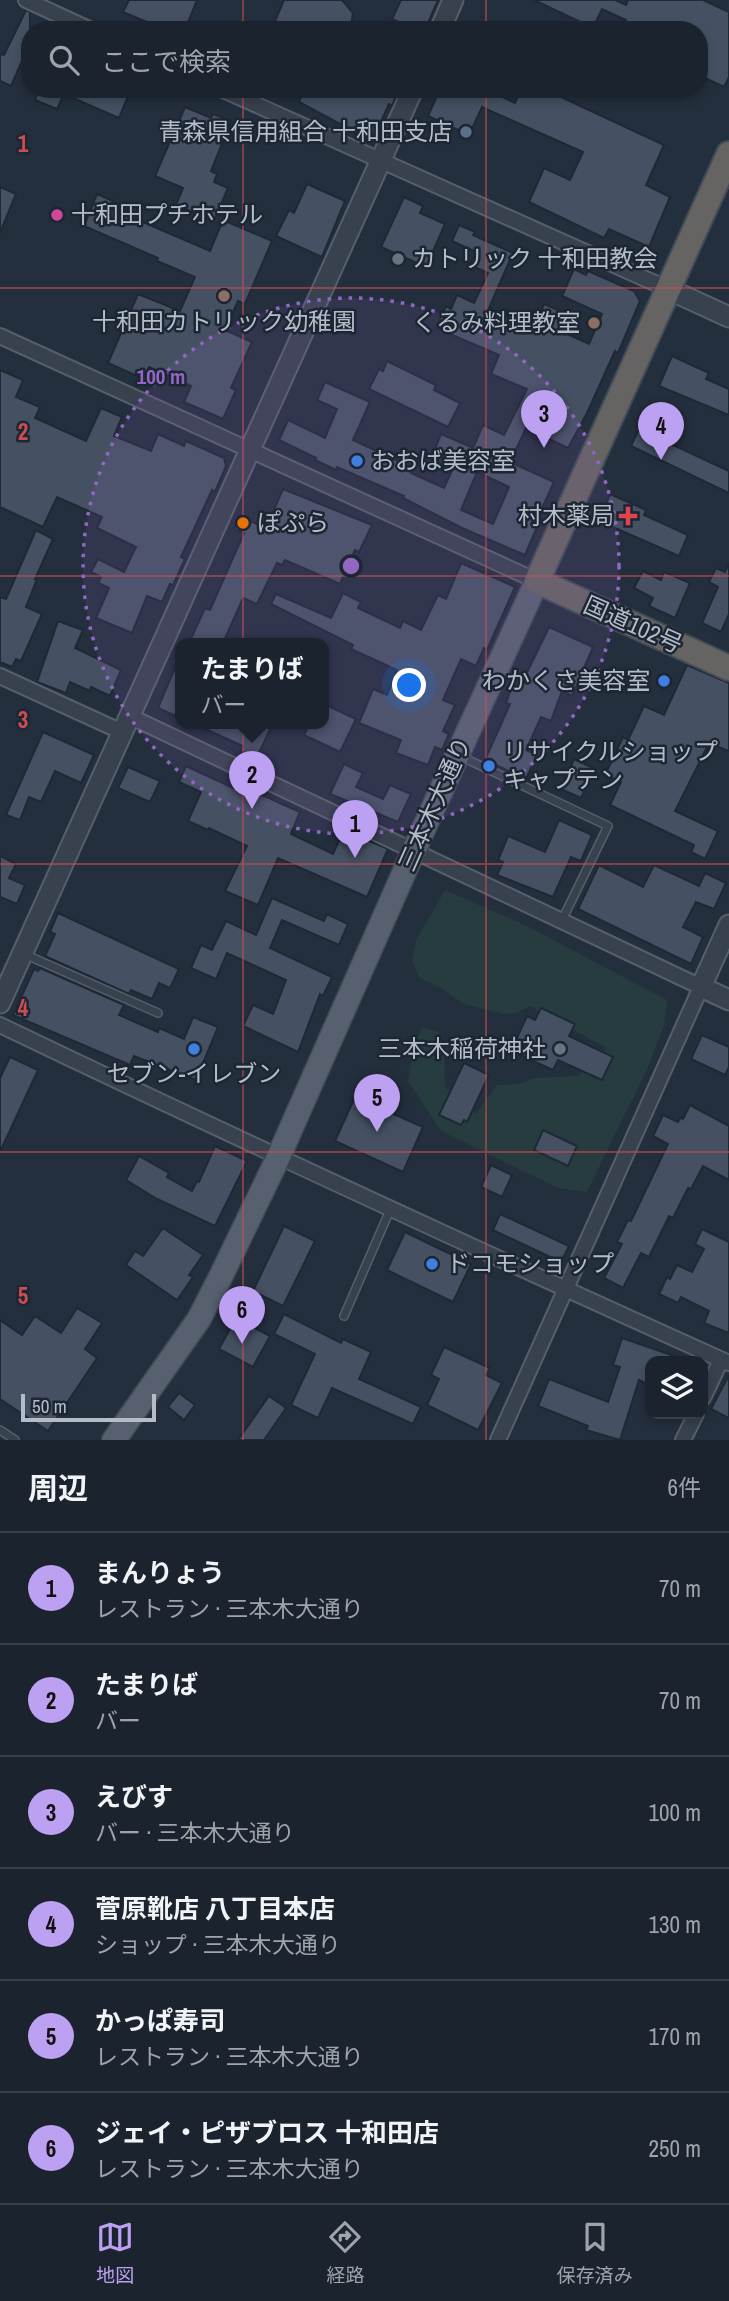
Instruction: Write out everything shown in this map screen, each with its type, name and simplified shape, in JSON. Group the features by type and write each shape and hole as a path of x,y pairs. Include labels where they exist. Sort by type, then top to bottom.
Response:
{"highway":[{"name":"三本木大通り","path":"537,581 729,154"},
{"name":"国道102号","path":"537,581 729,668"}],"main road":[{"name":"三本木大通り","path":"114,1440 199,1319 278,1158 537,581"}],"street":[{"path":"26,0 72,21"},
{"path":"444,21 453,0"},
{"path":"241,98 729,317"},
{"path":"0,1003 409,98"},
{"path":"0,336 537,581"},
{"path":"0,676 125,724 414,850 729,1000"},
{"path":"498,1440 729,925"},
{"path":"0,1025 390,1210 725,1361 708,1390"},
{"path":"683,1440 694,1419"}],"lane":[{"path":"457,755 608,826 562,920"},
{"path":"22,953 158,1013"},
{"path":"344,1315 390,1210"},
{"path":"0,1430 15,1440"}],"green space":[{"path":"445,890 527,926 667,1000 664,1025 648,1067 587,1192 558,1188 441,1131 408,1081 414,1044 422,1027 438,1032 444,1046 445,1087 476,1114 497,1085 520,1084 534,1078 578,1076 607,1048 530,1006 516,1013 503,1014 464,1004 420,978 412,961 416,940"}],"building":[{"path":"129,0 197,0 189,21 144,21 123,12"},
{"path":"284,0 342,0 353,13 352,21 275,21"},
{"path":"401,0 438,0 429,21 392,19"},
{"path":"534,0 615,0 626,5 628,0 703,0 729,12 729,77 724,87 708,79 708,21 626,21 602,9 596,21 578,21"},
{"path":"26,10 30,12 30,21 21,21 21,63 11,86 0,81 0,54 4,55"},
{"path":"36,98 62,98 57,109 35,100"},
{"path":"73,98 127,98 119,118"},
{"path":"301,98 395,98 392,106 389,104 372,141 299,102"},
{"path":"436,98 505,98 515,103 517,98 563,98 664,145 646,185 670,197 649,247 609,229 604,238 529,202 544,168 570,180 583,152 482,107 469,135 428,116"},
{"path":"185,107 211,118 213,114 231,121 211,171 217,174 214,182 228,188 214,221 176,205 183,188 155,176"},
{"path":"307,184 345,201 322,257 276,236 289,210 294,213"},
{"path":"0,187 16,194 0,233"},
{"path":"97,194 113,201 110,208 210,251 223,220 272,241 245,304 238,301 225,330 252,342 231,388 236,390 223,419 184,402 191,386 149,367 144,379 108,363 138,294 180,311 195,277 84,226"},
{"path":"404,197 423,206 420,213 445,224 426,267 381,247"},
{"path":"459,225 475,232 473,235 513,253 489,308 534,330 544,304 565,313 558,330 589,344 602,314 562,296 574,269 586,275 588,271 634,291 640,301 618,353 615,351 568,448 526,428 510,462 554,482 534,526 537,527 525,555 462,528 403,498 404,496 337,467 336,470 279,440 288,420 325,438 337,409 317,400 325,382 370,402 353,440 413,468 411,473 444,488 456,462 434,452 441,434 473,448 483,425 504,435 527,389 491,374 499,355 436,328 446,306 451,309 457,295 474,303 488,273 470,265 476,252 452,241","holes":["477,472 509,487 493,524 461,510"]},
{"path":"672,356 709,373 706,379 729,389 729,415 659,386"},
{"path":"387,361 436,385 434,390 460,403 448,427 369,389 379,369 383,371"},
{"path":"0,370 23,380 16,397 40,407 35,418 86,441 101,408 122,417 114,436 151,451 158,434 184,446 186,441 224,458 226,466 181,557 185,559 173,585 170,584 162,602 147,596 132,633 96,618 109,588 98,583 101,577 91,572 98,559 124,572 136,547 97,528 102,517 57,497 43,527 0,507"},
{"path":"639,429 729,471 729,493 631,446"},
{"path":"283,489 372,525 359,552 355,550 340,584 285,560 282,565 277,563 257,604 243,598 225,638 191,638 205,608 210,610 244,533 234,529 239,516 266,528"},
{"path":"610,494 646,510 644,515 688,535 679,556 599,521"},
{"path":"36,530 53,539 26,607 42,614 21,661 16,659 12,667 0,662 0,597 6,599"},
{"path":"461,563 515,587 487,650 484,648 476,666 461,659 443,700 455,705 443,731 449,734 442,750 435,747 428,765 396,753 401,740 359,723 373,689 387,695 397,670 351,649 353,645 271,604 276,594 331,618 343,593 361,602 358,608 400,628 403,621 421,630 438,595 446,599"},
{"path":"729,563 729,614 721,632 702,623 718,587 709,582 716,568 725,572"},
{"path":"643,571 661,580 664,572 690,583 675,618 649,606 653,598 634,588"},
{"path":"58,621 83,630 75,648 121,670 110,696 91,687 90,691 70,682 66,693 37,682"},
{"path":"549,627 593,647 572,696 562,691 551,721 541,717 526,750 537,755 526,779 485,760 510,704 506,703 512,686 519,689"},
{"path":"687,665 729,683 729,751 709,743 675,811 718,831 705,859 691,852 694,845 610,805 621,782 605,775 623,737 628,740 644,706 664,715"},
{"path":"175,668 175,716 158,708"},
{"path":"329,706 356,719 340,752 304,735 307,729 329,729"},
{"path":"205,729 270,729 256,759 241,751 243,746"},
{"path":"43,732 94,755 81,783 55,771 41,802 29,797 20,820 6,815"},
{"path":"574,759 595,769 581,798 561,789"},
{"path":"344,764 363,773 356,787 383,799 390,785 411,794 398,822 330,794"},
{"path":"186,766 233,788 235,783 300,812 291,834 333,854 344,830 388,849 367,897 278,858 258,905 225,891 247,846 188,821 201,792 179,782"},
{"path":"128,767 160,781 150,802 118,788"},
{"path":"559,820 592,835 581,861 571,857 553,897 497,875 503,862 498,860 508,836 545,852"},
{"path":"0,856 16,864 9,878 25,885 17,904 0,897"},
{"path":"599,865 643,887 654,865 699,886 705,873 726,883 714,909 696,902 683,927 703,937 691,964 578,909"},
{"path":"272,898 324,921 327,914 348,924 339,945 282,920 270,948 332,977 323,996 320,994 298,1052 243,1026 253,1005 273,1014 286,980 227,953 216,979 191,968 201,945 212,950 226,921 256,935"},
{"path":"58,913 179,969 170,988 159,983 152,999 131,990 129,994 45,956 55,934 50,932"},
{"path":"40,968 124,1005 119,1015 158,1032 159,1028 184,1039 193,1017 218,1027 196,1080 134,1056 130,1065 13,1015 34,969 38,971"},
{"name":"三本木稲荷神社","path":"541,1008 575,1024 569,1036 613,1057 602,1080 558,1060 553,1070 520,1055 524,1044 516,1040 527,1016 535,1020"},
{"path":"702,1035 729,1047 729,1067 725,1075 691,1059"},
{"path":"10,1057 38,1070 0,1152 0,1078"},
{"path":"464,1063 489,1075 467,1122 464,1120 461,1125 439,1115"},
{"path":"355,1097 423,1127 403,1172 335,1141"},
{"path":"690,1105 729,1126 729,1180 703,1166 673,1218 669,1216 649,1257 641,1253 623,1288 604,1278 622,1244 617,1242 628,1220 631,1221 668,1144 653,1136 663,1115 678,1122 681,1117 683,1119"},
{"path":"543,1130 577,1146 568,1166 534,1150"},
{"path":"215,1146 247,1161 215,1226 157,1199 126,1180 139,1156 169,1173 167,1177 192,1191 197,1181 199,1182"},
{"path":"491,1165 512,1175 502,1197 481,1187"},
{"path":"500,1214 569,1246 561,1262 493,1230"},
{"path":"284,1226 315,1241 283,1306 253,1291"},
{"path":"163,1228 203,1255 189,1275 193,1277 177,1300 126,1265 135,1251 143,1256"},
{"path":"702,1229 729,1242 729,1333 704,1323 709,1311 681,1297 678,1303 659,1294 667,1277 670,1279 677,1265 692,1272 704,1249 695,1244"},
{"path":"405,1232 471,1264 453,1302 387,1270"},
{"path":"77,1308 102,1323 85,1349 97,1358 48,1431 0,1399 0,1320 22,1335 35,1316 61,1333"},
{"path":"284,1314 341,1343 343,1339 371,1352 359,1379 421,1407 413,1424 332,1388 318,1418 291,1405 315,1354 274,1334"},
{"path":"236,1318 270,1336 253,1367 219,1349"},
{"path":"622,1338 674,1356 645,1356 645,1383 639,1380 620,1440 586,1430 588,1426 538,1406 549,1379 608,1402 620,1367 613,1365"},
{"path":"444,1347 490,1368 486,1375 502,1383 478,1430 427,1405 439,1379 431,1375"},
{"path":"729,1375 729,1418 711,1409"},
{"path":"179,1393 195,1405 184,1420 168,1407"},
{"path":"269,1396 286,1408 264,1440 238,1440"}],"place":[{"name":"青森県信用組合 十和田支店","path":"466,132"},
{"name":"十和田プチホテル","path":"57,215"},
{"name":"カトリック 十和田教会","path":"398,259"},
{"name":"十和田カトリック幼稚園","path":"224,296"},
{"name":"くるみ料理教室","path":"594,323"},
{"name":"えびす","path":"544,448"},
{"name":"菅原靴店 八丁目本店","path":"661,460"},
{"name":"おおば美容室","path":"357,461"},
{"name":"村木薬局","path":"628,516"},
{"name":"ぽぷら","path":"243,523"},
{"name":"わかくさ美容室","path":"664,681"},
{"name":"リサイクルショップ キャプテン","path":"489,766"},
{"name":"たまりば","path":"252,809"},
{"name":"まんりょう","path":"355,858"},
{"name":"セブン-イレブン","path":"194,1049"},
{"name":"三本木稲荷神社","path":"560,1049"},
{"name":"かっぱ寿司","path":"377,1132"},
{"name":"ドコモショップ","path":"432,1264"},
{"name":"ジェイ・ピザブロス 十和田店","path":"242,1344"}]}
